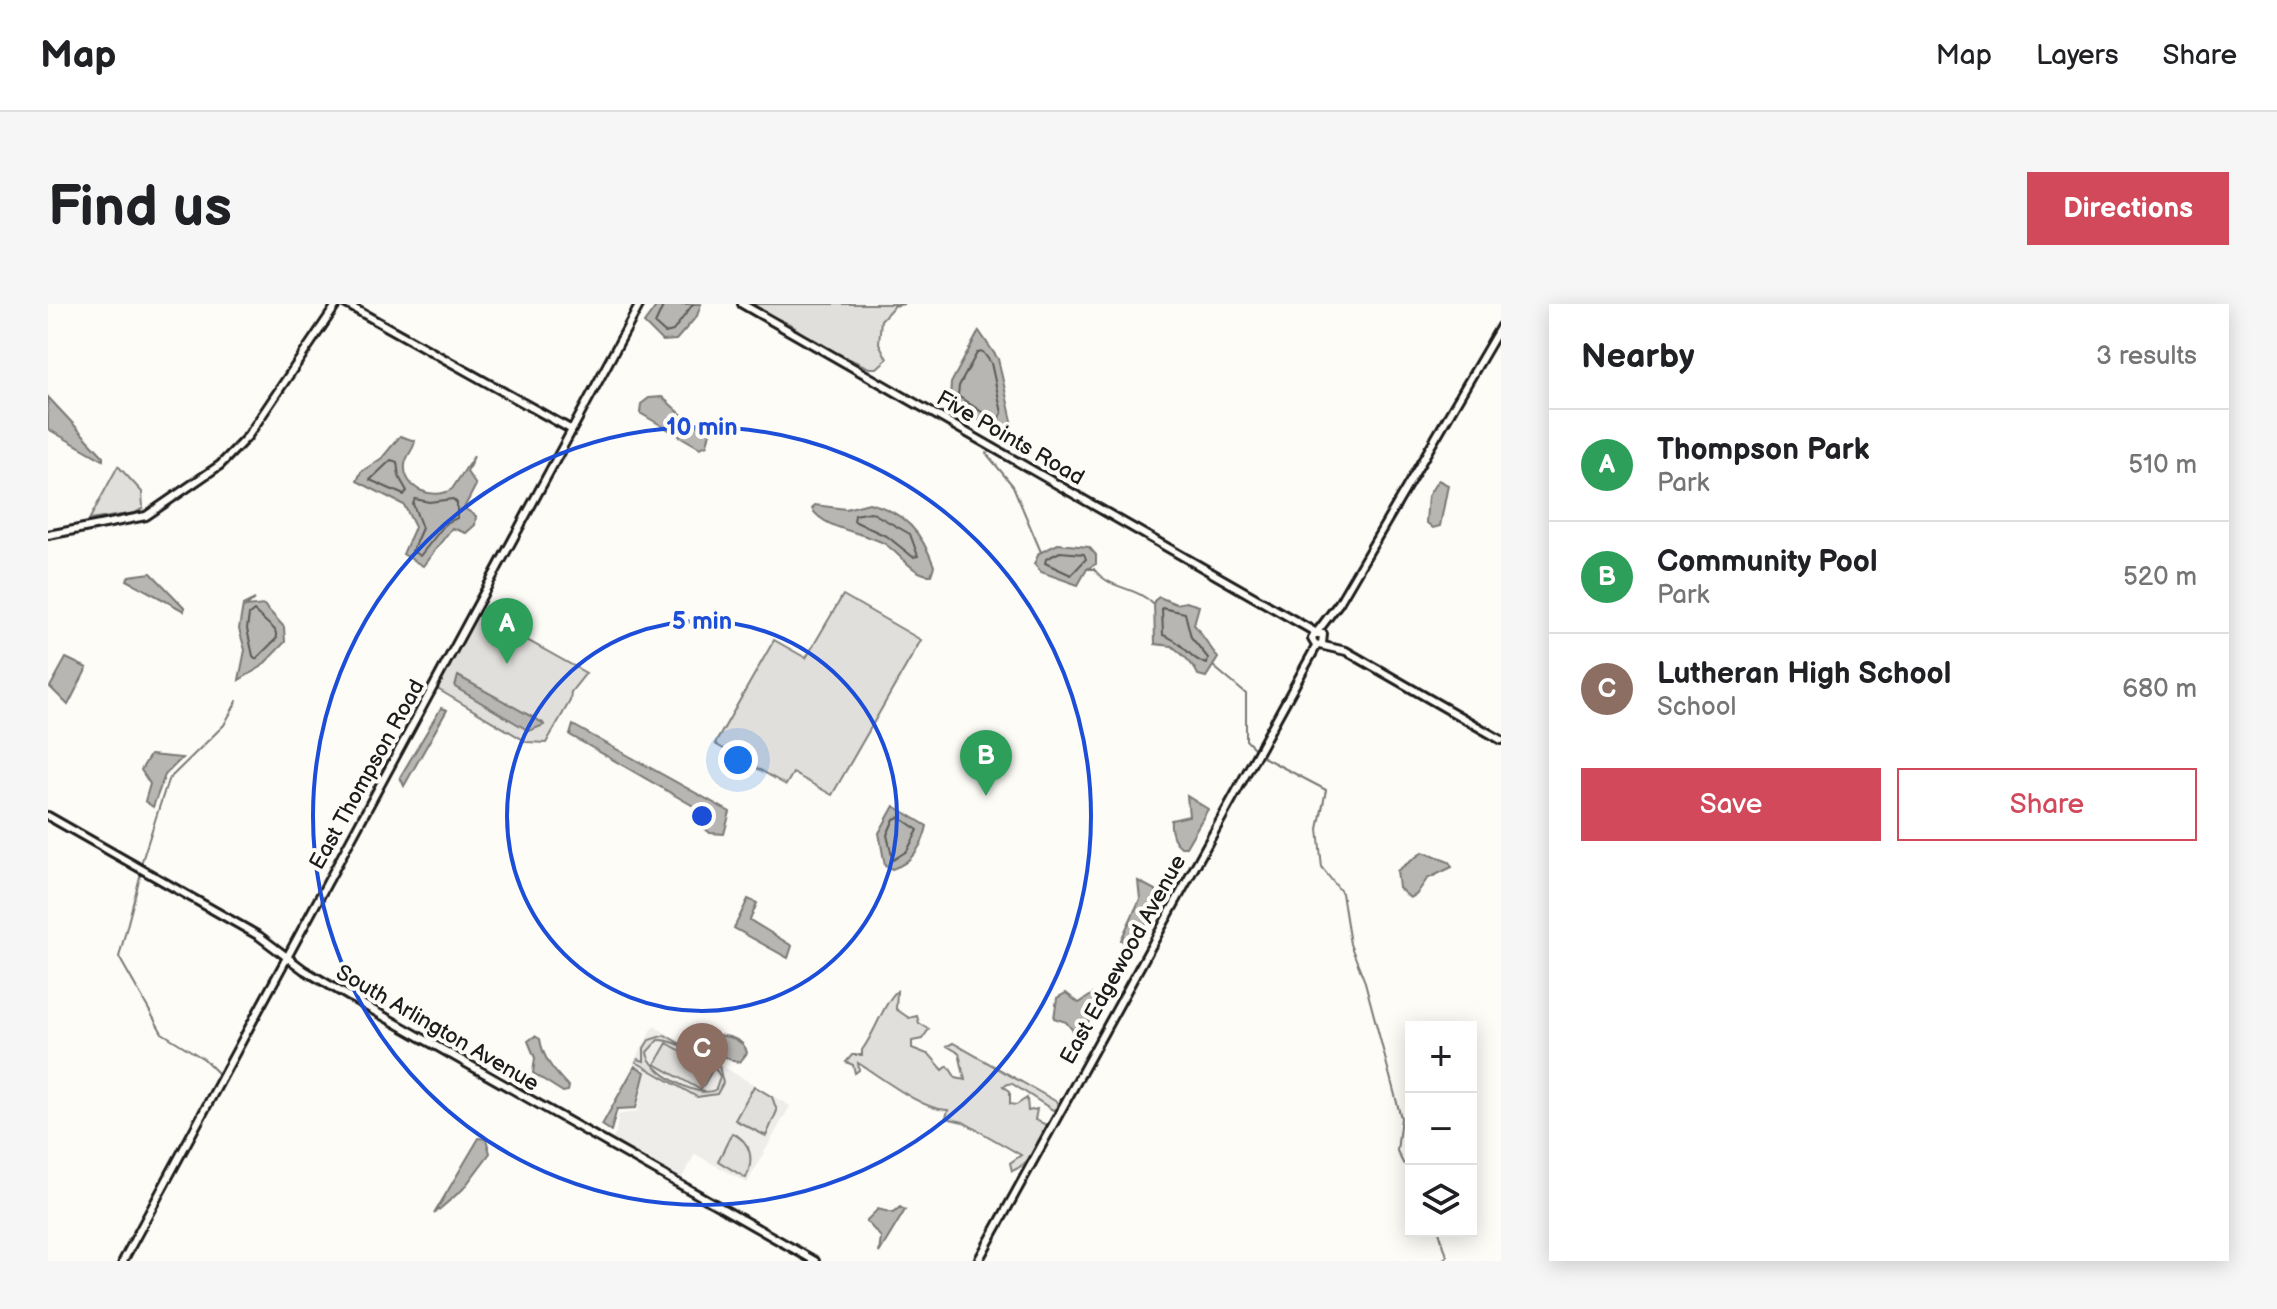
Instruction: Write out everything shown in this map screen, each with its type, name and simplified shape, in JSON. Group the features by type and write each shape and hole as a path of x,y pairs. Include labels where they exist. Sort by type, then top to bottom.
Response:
{"main road":[{"path":"48,535 146,516 220,465 248,436 337,304"},
{"path":"346,304 572,430"},
{"name":"East Thompson Road","path":"123,1261 640,304"},
{"name":"Five Points Road","path":"742,304 1262,600 1318,638 1370,664 1501,740"},
{"name":"East Edgewood Avenue","path":"978,1261 1318,638 1501,326"},
{"name":"South Arlington Avenue","path":"48,816 259,936 287,957 447,1053 815,1261"}],"shaded area":[{"path":"753,304 904,304 894,306 881,320 879,343 887,359 877,368 869,368 815,343 790,324 764,313"},
{"path":"118,466 142,492 143,508 135,513 89,520"},
{"path":"843,595 921,640 832,795 793,773 786,785 715,744 774,640 806,658"},
{"path":"475,611 586,673 571,692 570,701 546,743 527,742 434,687"},
{"path":"897,991 896,1009 909,1018 917,1016 919,1023 929,1029 922,1039 912,1041 912,1048 930,1055 943,1070 948,1066 956,1078 965,1080 959,1053 947,1046 953,1043 1057,1102 1057,1108 1053,1110 1011,1083 1003,1086 1010,1091 1010,1104 1016,1105 1027,1098 1028,1111 1037,1109 1035,1120 1047,1125 1034,1152 1024,1164 1012,1171 1010,1163 1021,1155 963,1122 946,1118 948,1110 914,1099 858,1063 859,1070 855,1073 853,1065 846,1062 852,1055 862,1055"},
{"path":"654,1026 790,1106 747,1183 695,1154 678,1185 609,1145 616,1133 618,1115 638,1111 646,1071 633,1063"},
{"path":"665,1035 719,1066 723,1083 717,1094 697,1097 636,1062 638,1059 644,1061 644,1048 649,1040","holes":["658,1040 693,1052 710,1064 720,1077 716,1089 708,1092 687,1088 656,1067 647,1052"]},
{"path":"667,1043 713,1069 701,1090 655,1064"},
{"path":"754,1086 772,1097 777,1111 766,1136 735,1120"},
{"path":"732,1133 744,1141 750,1152 746,1178 718,1161"}],"water":[{"path":"658,304 701,304 697,316 676,340 662,341 644,323"},
{"path":"979,331 998,359 1012,421 1010,431 980,421 950,399 951,383"},
{"path":"48,397 103,456 103,460 48,429"},
{"path":"662,397 689,421 710,432 707,445 700,448 640,413 641,404 649,398"},
{"path":"400,436 415,441 405,465 409,481 428,493 452,489 474,456 467,472 476,485 464,508 476,516 475,525 466,533 452,528 423,566 403,554 415,527 404,505 357,481 361,472 382,458"},
{"path":"1438,480 1448,485 1440,526 1433,528 1426,522 1428,496"},
{"path":"869,503 893,512 918,534 934,566 931,575 913,568 885,544 826,522 812,509 815,505 846,509"},
{"path":"1058,544 1089,547 1096,555 1096,564 1087,569 1078,585 1041,572 1034,564 1039,553"},
{"path":"151,573 184,607 184,611 127,580 129,576"},
{"path":"1159,597 1176,604 1186,602 1199,606 1194,624 1218,658 1206,677 1198,675 1172,646 1155,644 1154,601"},
{"path":"255,599 246,607 264,605 284,627 285,642 261,667 239,680 245,650 239,629 243,605"},
{"path":"66,658 87,668 68,705 50,687"},
{"path":"458,676 544,725 529,731 455,687"},
{"path":"441,708 447,710 404,786 400,777"},
{"path":"573,725 730,812 724,834 710,833 703,827 714,815 711,807 697,808 570,735"},
{"path":"150,755 182,758 165,775 153,807 145,801 150,784 141,770"},
{"path":"1187,796 1208,809 1186,847 1181,847 1172,835 1171,820 1189,816"},
{"path":"894,806 927,826 916,852 892,869 885,866 879,833"},
{"path":"1423,852 1449,862 1452,867 1427,879 1416,895 1410,898 1399,888 1397,871"},
{"path":"1138,881 1155,890 1155,904 1144,928 1128,945 1121,940 1140,899"},
{"path":"748,899 757,903 750,920 792,946 788,958 734,928"},
{"path":"1066,993 1079,1003 1093,994 1101,1000 1079,1038 1066,1022 1054,1018 1057,998"},
{"path":"694,1033 733,1038 744,1046 747,1053 740,1062 733,1061 692,1038"},
{"path":"535,1036 540,1039 551,1066 569,1087 568,1091 563,1092 533,1073 535,1058 528,1041"},
{"path":"635,1066 645,1072 636,1108 617,1109 611,1131 602,1125"},
{"path":"479,1138 486,1139 490,1153 463,1189 434,1214"},
{"path":"900,1207 905,1210 879,1253 881,1237 866,1221 878,1209 893,1213"}],"waterway":[{"path":"986,453 1013,486 1041,552"},
{"path":"1087,569 1094,569 1107,581 1139,594 1153,604"},
{"path":"1213,666 1246,694 1246,740 1263,757 1326,790 1318,829 1322,868 1342,893 1350,944 1365,982 1401,1118 1397,1151 1407,1165"},
{"path":"141,864 168,780 224,725 237,701"},
{"path":"141,873 119,957 162,1033 204,1059 221,1076"},
{"path":"1441,1237 1447,1256 1442,1261"}],"place":[{"name":"Thompson Park","path":"507,664"},
{"name":"Community Pool","path":"986,796"},
{"name":"Lutheran High School","path":"702,1089"}]}
